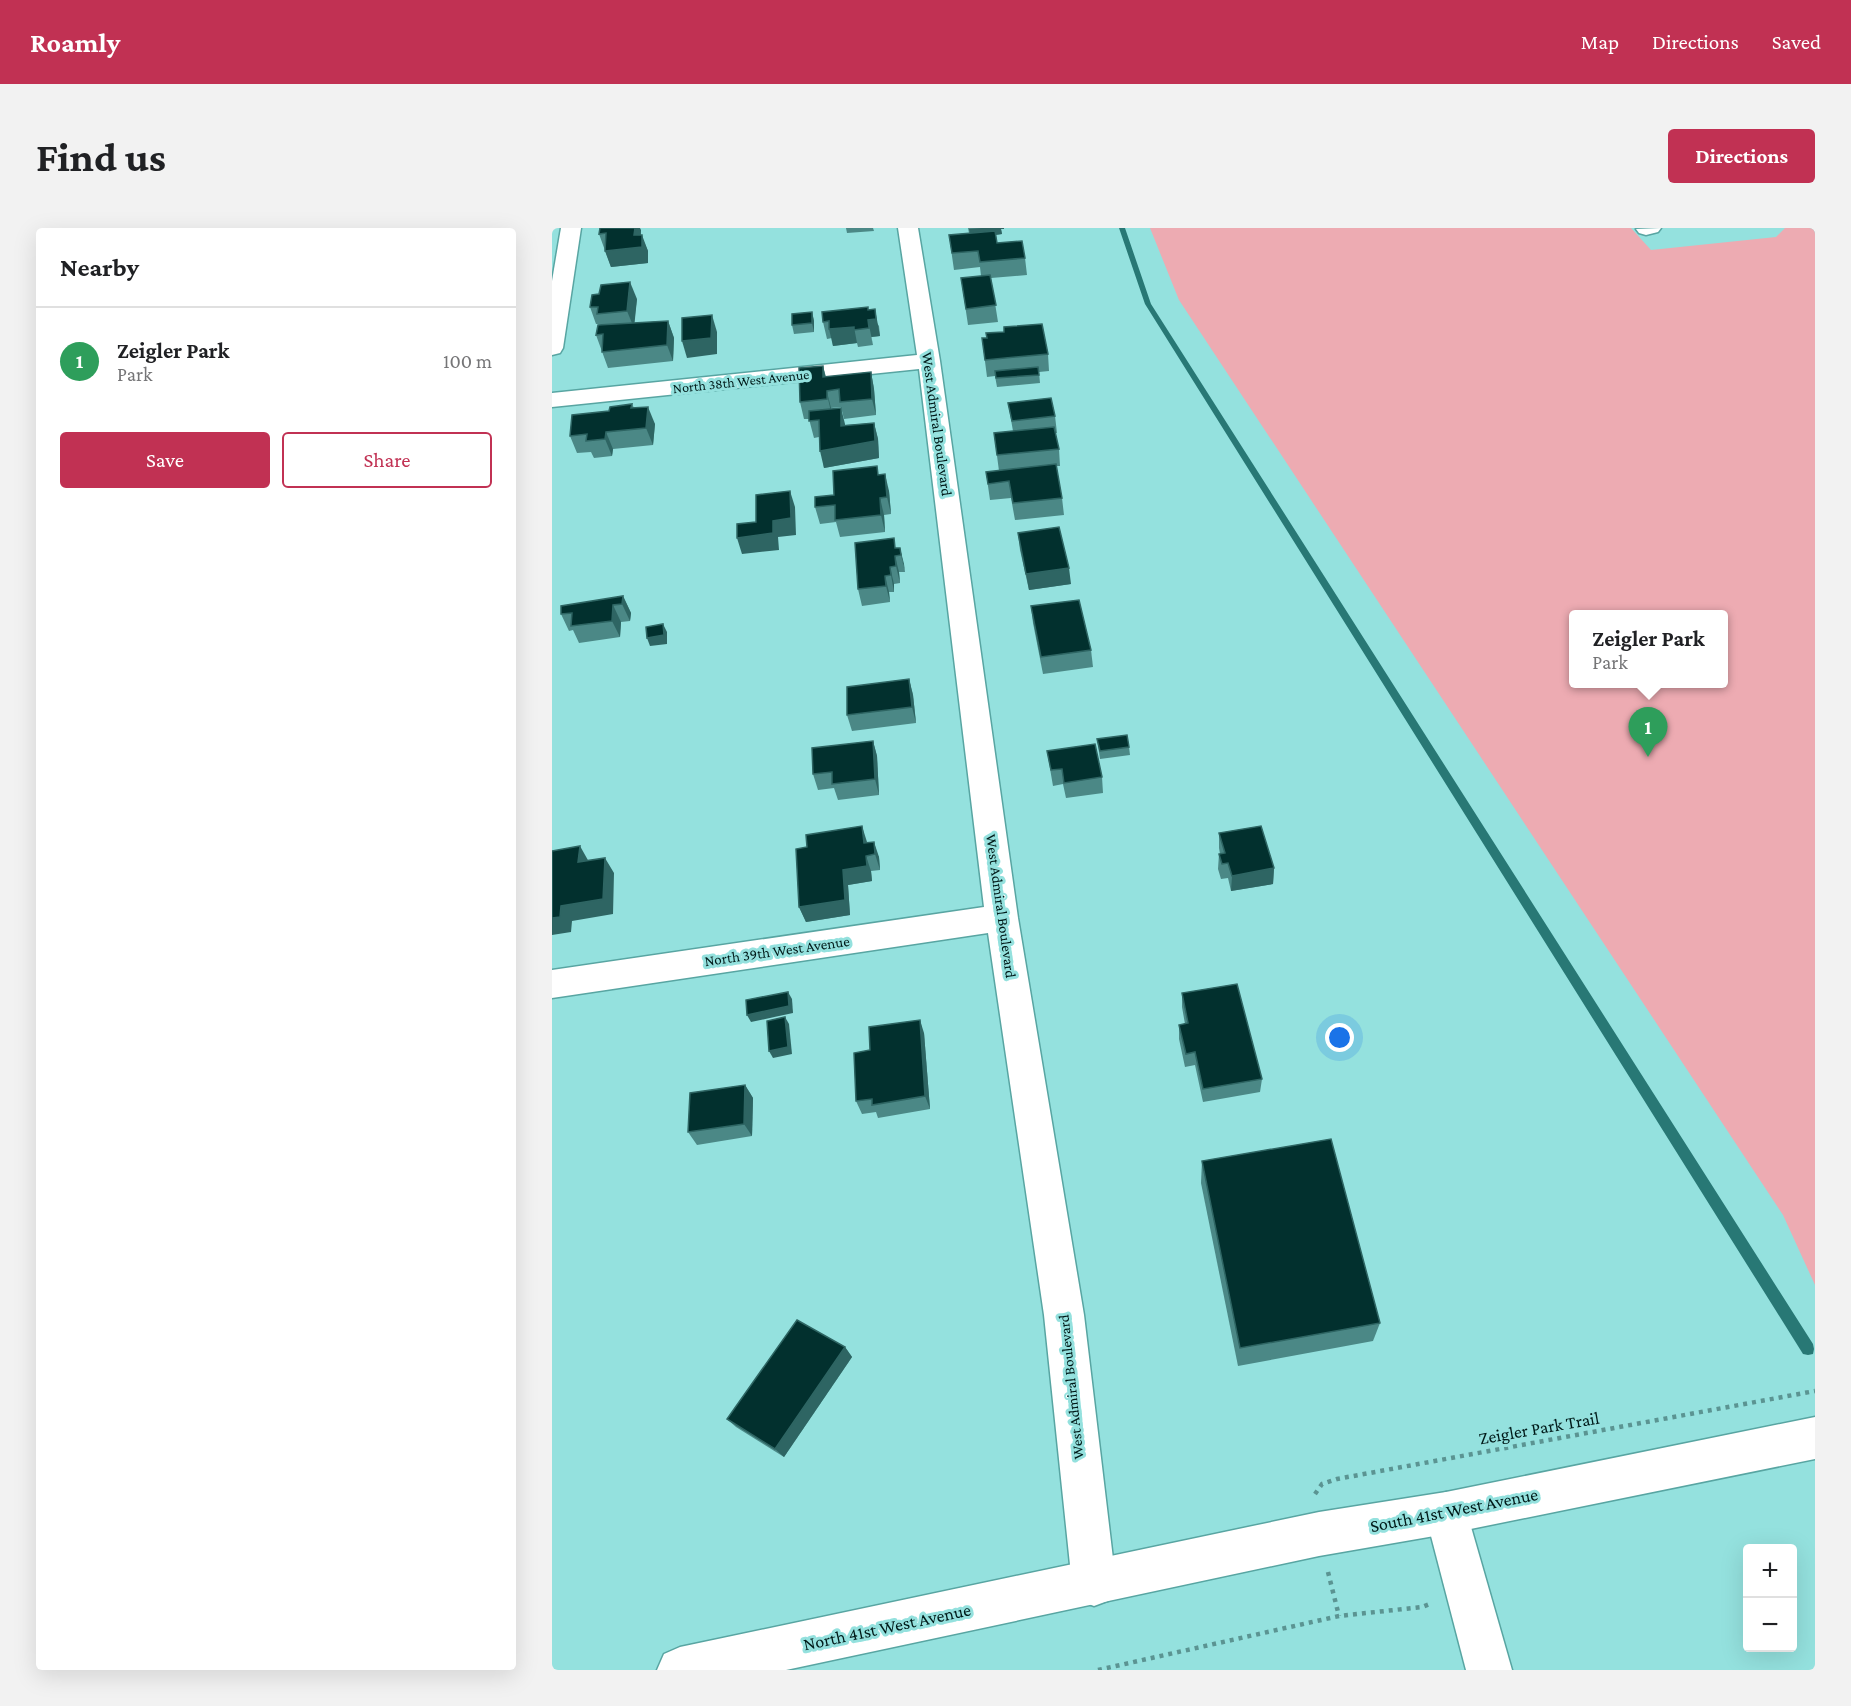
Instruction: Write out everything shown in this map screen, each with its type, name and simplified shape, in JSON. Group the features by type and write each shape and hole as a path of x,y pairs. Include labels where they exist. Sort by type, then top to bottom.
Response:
{"street":[{"path":"552,348 571,228"},
{"name":"West Admiral Boulevard","path":"908,228 929,361 1002,918 1064,1315 1094,1584"},
{"path":"1646,229 1651,228"},
{"name":"North 38th West Avenue","path":"552,400 929,361"},
{"name":"North 39th West Avenue","path":"552,984 1002,918"},
{"name":"South 41st West Avenue","path":"1094,1584 1319,1534 1446,1513 1815,1438"},
{"path":"1446,1513 1490,1670"},
{"name":"North 41st West Avenue","path":"680,1670 1094,1584"}],"path":[{"name":"Zeigler Park Trail","path":"1319,1534 1313,1501 1316,1488 1325,1482 1815,1391"},
{"path":"1098,1670 1339,1616 1422,1607 1467,1591"}],"shaded area":[{"path":"1150,228 1631,228 1651,250 1776,237 1785,228 1815,228 1815,1285 1783,1215 1179,300"}],"building":[{"path":"600,228 635,228 634,235 642,235 642,247 605,251 606,233 599,234"},
{"path":"995,231 997,243 1022,241 1025,258 980,262 978,251 952,253 949,235"},
{"path":"990,275 996,305 966,309 961,278"},
{"path":"630,282 627,311 597,314 598,307 590,307 592,295 599,294 601,285"},
{"path":"868,307 868,310 875,309 876,319 868,320 869,328 829,329 829,321 823,322 822,312"},
{"path":"812,312 812,323 792,325 792,314"},
{"path":"712,315 711,338 682,341 682,318"},
{"path":"668,321 667,345 602,352 603,334 596,335 598,325"},
{"path":"1042,324 1048,354 985,360 982,338 987,338 986,333 1004,332 1004,327"},
{"path":"823,366 823,377 871,372 872,399 840,402 839,389 827,391 827,399 800,402 799,368"},
{"path":"1038,367 1039,375 996,378 995,371"},
{"path":"1051,398 1055,416 1012,421 1008,403"},
{"path":"632,404 631,408 648,407 646,428 606,432 605,439 586,441 587,434 570,436 572,415 609,411 610,407"},
{"path":"841,408 841,426 874,423 875,441 820,451 819,420 809,421 809,411"},
{"path":"1054,427 1059,449 997,455 994,433"},
{"path":"1056,464 1062,498 1013,503 1009,481 988,484 986,472"},
{"path":"877,466 878,475 885,474 887,497 880,498 881,515 835,520 835,505 815,507 815,497 834,495 833,471"},
{"path":"790,491 791,518 773,521 773,533 737,538 737,524 756,522 756,495"},
{"path":"1059,527 1069,568 1026,574 1018,533"},
{"path":"894,538 895,548 900,548 901,555 895,556 896,566 890,567 891,575 885,576 886,586 858,589 855,543"},
{"path":"623,596 622,604 613,605 612,621 571,626 572,613 561,614 561,606"},
{"path":"1079,600 1091,650 1041,657 1031,606"},
{"path":"663,624 664,635 647,638 646,627"},
{"path":"909,679 912,707 847,715 847,687"},
{"path":"1127,735 1129,747 1100,751 1097,739"},
{"path":"873,741 875,779 832,784 832,772 813,774 812,748"},
{"path":"1095,744 1102,777 1064,783 1062,769 1051,770 1047,751"},
{"path":"862,826 864,843 874,842 875,854 866,856 867,866 843,870 845,900 799,907 796,849 807,847 806,835"},
{"path":"1261,826 1274,868 1232,876 1228,863 1222,864 1219,854 1225,853 1219,833"},
{"path":"580,846 578,862 605,858 603,899 561,906 560,917 552,918 552,851"},
{"path":"1237,984 1262,1079 1203,1089 1195,1052 1186,1054 1179,1025 1188,1023 1182,993"},
{"path":"788,992 789,1006 747,1015 746,1000"},
{"path":"785,1017 788,1047 769,1051 767,1021"},
{"path":"920,1020 925,1096 872,1105 872,1099 856,1101 854,1053 870,1050 869,1027"},
{"path":"745,1085 744,1124 688,1132 690,1093"},
{"path":"1331,1139 1380,1323 1240,1348 1202,1161"},
{"path":"797,1320 845,1347 775,1449 727,1419"}],"waterway":[{"path":"1122,228 1148,304 1808,1349"}],"place":[{"name":"Zeigler Park","path":"1648,757"}]}
